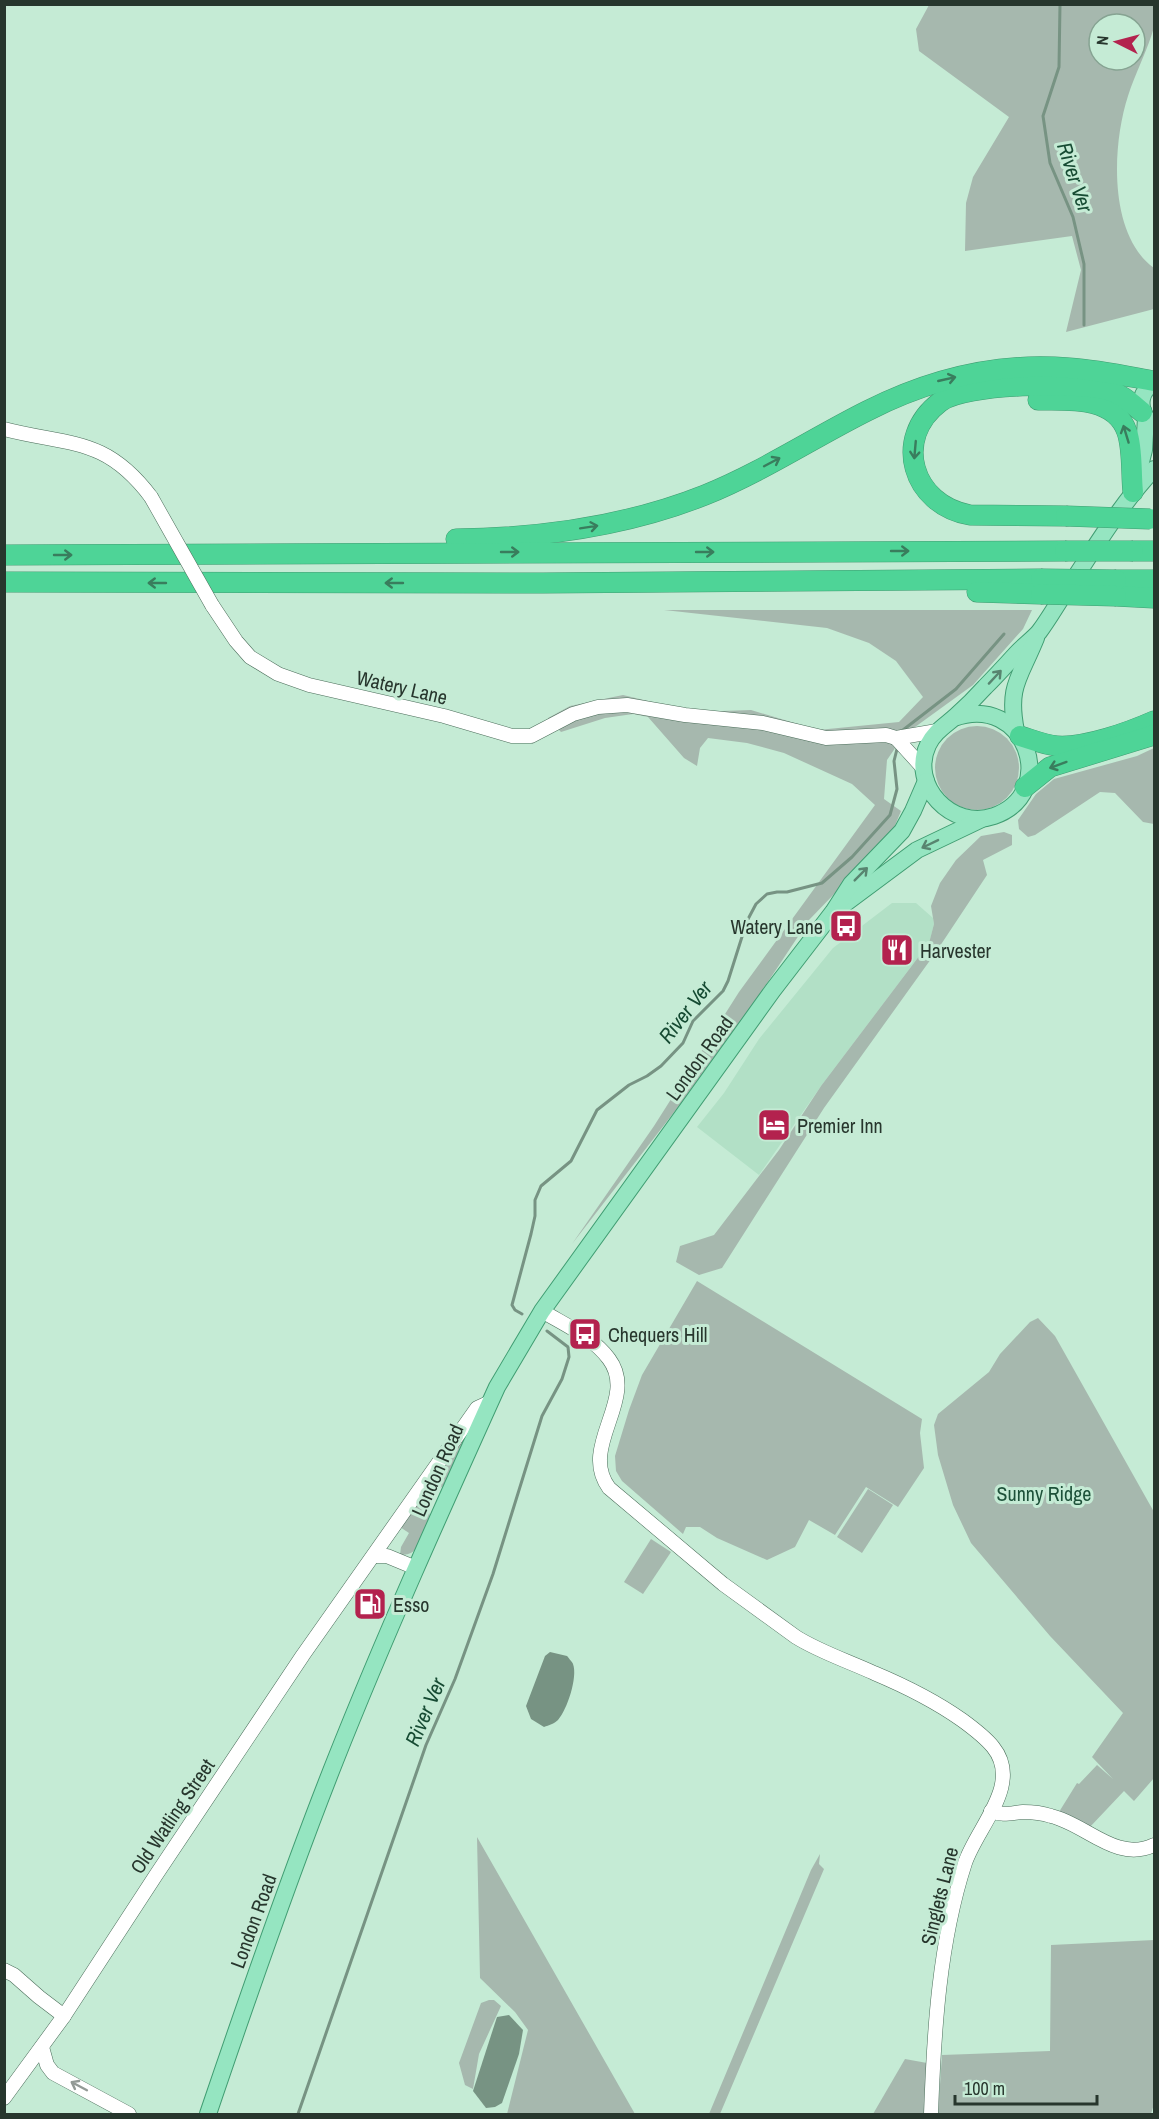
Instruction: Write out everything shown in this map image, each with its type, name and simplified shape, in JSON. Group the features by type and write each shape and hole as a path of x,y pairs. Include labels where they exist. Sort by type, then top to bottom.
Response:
{"highway":[{"path":"238,554 337,543 470,539 537,534 605,524 646,515 734,482 866,411 911,391 983,371 1034,366 1069,368 1155,382"},
{"path":"1148,418 1125,397 1099,388 1015,386 980,389 954,394 934,408 921,426 913,450 920,482 935,501 949,510 970,515 1152,519"},
{"path":"934,408 957,402 1007,399 1077,401 1097,404 1113,413 1127,433 1132,492"},
{"path":"4,555 1155,551"},
{"path":"4,582 1116,588 1155,580"},
{"path":"1116,588 1155,598"},
{"path":"1018,733 1050,745 1070,745 1126,732 1155,721"},
{"path":"1025,787 1050,767 1155,735"}],"main road":[{"path":"1132,492 1144,450 1148,418 1141,400 1144,392 1155,382"},
{"path":"1038,632 1013,692 1012,711 1018,733 1029,757 1029,771 1025,787 1014,803 1002,813 983,819 959,816 949,812 932,795 925,775 927,748 937,731 954,718 1038,632 1132,492 1155,469"},
{"path":"954,718 973,713 988,714 1002,719 1018,733"},
{"name":"London Road","path":"208,2115 259,1964 335,1760 490,1402 511,1361 542,1311 773,990 833,912 851,884 902,831 913,811 925,775"},
{"name":"London Road","path":"833,912 917,850 983,819"}],"street":[{"name":"Watery Lane","path":"4,429 87,446 122,466 151,496 212,605 236,641 250,657 278,674 309,685 444,716 512,736 531,736 573,714 598,707 627,705 685,715 763,723 826,738 886,735 896,738 937,731"},
{"path":"896,738 925,775"},
{"name":"Singlets Lane","path":"542,1311 593,1342 615,1368 616,1399 599,1464 601,1475 609,1488 723,1584 808,1645 896,1683 955,1715 976,1730 993,1747 1001,1760 1003,1782 991,1811 970,1848 951,1918 941,1984 932,2115"},
{"name":"Old Watling Street","path":"4,2098 64,2016 303,1655 470,1417 477,1408 490,1402"},
{"path":"374,1556 387,1556 417,1568"},
{"path":"991,1811 1001,1815 1023,1812 1053,1816 1113,1846 1126,1850 1145,1849 1155,1845"},
{"path":"4,1970 14,1975 64,2016"},
{"path":"42,2047 47,2065 53,2073 129,2115"},
{"path":"23,2074 53,2073"}],"shaded area":[{"path":"892,903 916,903 933,918 934,924 929,943 821,1086 759,1175 697,1127 724,1093 759,1039 833,948"},
{"path":"550,1652 567,1656 573,1664 574,1677 565,1709 558,1720 544,1727 531,1719 526,1706 545,1656"},
{"path":"509,2015 523,2030 519,2054 502,2103 486,2108 473,2091 497,2017"}],"green space":[{"path":"929,5 1154,5 1154,27 1147,47 1147,12 1087,12 1087,72 1137,72 1123,116 1119,139 1118,188 1121,212 1128,234 1139,253 1154,268 1154,309 1066,332 1081,270 1072,236 965,251 966,203 973,177 1009,117 919,51 916,29"},
{"path":"664,610 1032,610 1023,629 973,685 904,735 887,760 884,799 901,811 891,835 809,920 726,1045 572,1244 654,1126 739,992 875,805 852,784 784,753 747,743 708,738 700,748 697,766 684,758 648,717 633,714 605,718 561,732 548,718 570,706 623,695 694,712 751,710 818,730 899,722 923,697 896,661 869,643 827,628"},
{"path":"977,726 993,729 1007,738 1016,752 1019,768 1016,784 1007,798 993,807 977,810 961,807 947,798 938,784 935,768 938,752 947,738 961,729"},
{"path":"1154,748 1154,824 1143,822 1115,793 1100,792 1035,835 1028,837 1019,829 1018,820 1036,794 1054,779 1137,756"},
{"path":"1004,832 1012,835 1012,845 983,860 987,875 936,952 824,1108 722,1268 699,1275 676,1262 680,1246 714,1235 779,1150 821,1086 929,943 934,924 931,906 940,883 956,860 981,836"},
{"path":"697,1281 922,1419 920,1433 924,1468 898,1507 866,1487 835,1535 809,1520 795,1547 767,1560 717,1538 700,1527 686,1527 683,1534 622,1481 616,1471 615,1456 642,1375"},
{"name":"Sunny Ridge","path":"1038,1318 1055,1336 1154,1512 1154,1778 1134,1801 1124,1791 1089,1828 1059,1812 1077,1783 1079,1784 1097,1765 1113,1779 1092,1757 1123,1713 1050,1636 971,1543 953,1505 938,1455 934,1425 938,1414 989,1372 1000,1354 1030,1322"},
{"path":"476,1421 448,1483 437,1489 426,1487"},
{"path":"868,1489 893,1505 862,1553 837,1537"},
{"path":"419,1500 426,1507 430,1516 427,1529 414,1551 400,1555 401,1547 409,1533 400,1527"},
{"path":"651,1539 671,1552 643,1594 624,1582"},
{"path":"477,1837 635,2114 507,2114 528,2030 515,2012 480,1978"},
{"path":"820,1854 819,1864 824,1869 720,2114 709,2114 811,1870"},
{"path":"1154,1940 1154,2104 1151,2114 938,2114 942,2055 1050,2051 1051,1945"},
{"path":"494,2000 501,2006 479,2054 473,2089 465,2085 459,2063 481,2003"},
{"path":"905,2059 927,2063 926,2114 873,2114"}],"waterway":[{"name":"River Ver","path":"1060,4 1059,67 1043,116 1050,163 1073,217 1084,264 1084,325"},
{"name":"River Ver","path":"903,730 956,689 1004,634"},
{"name":"River Ver","path":"522,1314 512,1305 535,1216 535,1200 541,1186 571,1161 597,1110 629,1085 661,1066 683,1043 693,1021 723,991 747,921 756,904 767,894 787,892 822,883 852,857 890,815 897,789 894,761 897,749"},
{"name":"River Ver","path":"298,2114 426,1745 455,1679 493,1574 542,1416 562,1379 569,1357 568,1347 547,1331"}],"place":[{"name":"Watery Lane","path":"846,926"},
{"name":"Harvester","path":"897,950"},
{"name":"Premier Inn","path":"774,1125"},
{"name":"Chequers Hill","path":"585,1334"},
{"name":"Esso","path":"370,1604"}]}
